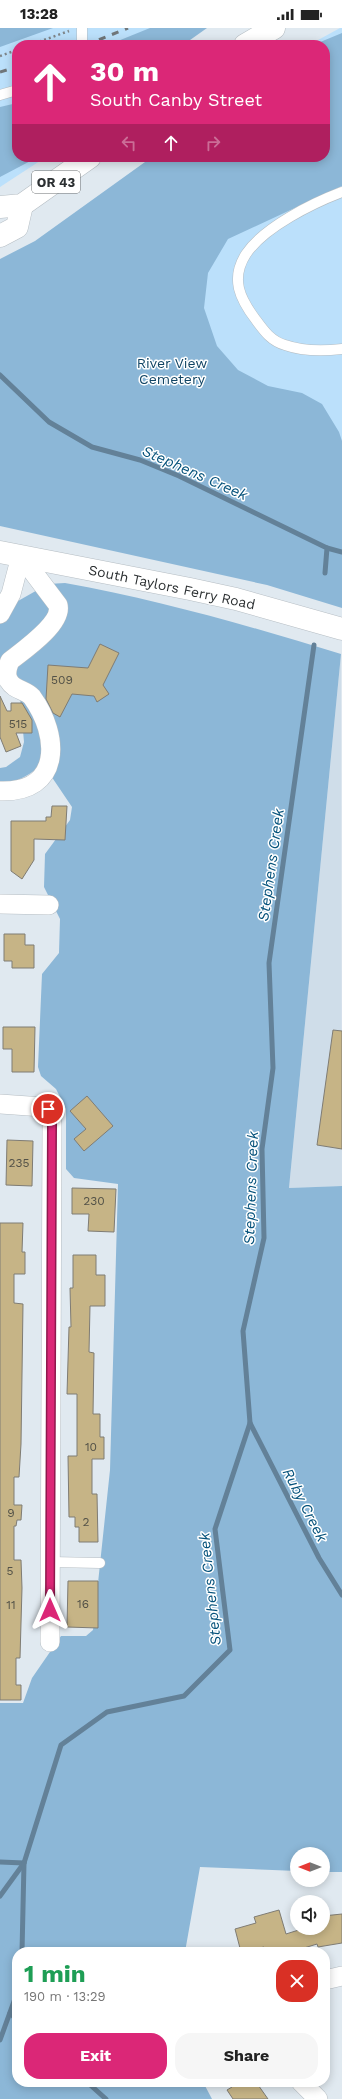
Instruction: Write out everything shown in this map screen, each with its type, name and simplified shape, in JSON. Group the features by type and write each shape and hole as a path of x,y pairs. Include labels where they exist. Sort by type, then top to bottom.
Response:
{"main road":[{"path":"253,40 274,28"},
{"name":"OR 43","path":"0,207 22,205 83,162"},
{"name":"OR 43","path":"0,236 17,227 22,205"},
{"name":"South Taylors Ferry Road","path":"10,554 190,589 342,629"}],"street":[{"path":"0,614 11,594 10,554"},
{"path":"0,791 22,788 39,780 50,765 52,754 48,732 34,701 27,693 12,684 6,672 10,661 53,623 59,613 58,605 10,554"},
{"path":"0,904 49,905"},
{"path":"0,1104 35,1105 48,1109 52,1124 50,1642"},
{"path":"330,1979 342,1976"},
{"path":"305,2087 318,2099"}],"lane":[{"path":"82,28 82,40"},
{"path":"0,95 12,91"},
{"path":"342,192 311,204 281,223 251,247 241,263 239,290 242,301 266,333 275,340 285,345 309,350 342,349"},
{"path":"51,1562 100,1563"}],"path":[{"path":"44,40 70,31"},
{"path":"0,56 12,52"}],"shaded area":[{"path":"341,654 342,1186 289,1188"}],"green space":[{"path":"0,28 184,28 171,40 12,40 12,162 38,162 0,187"},
{"path":"0,28 53,28 20,40 12,40 12,43 0,47"},
{"path":"150,28 207,28 190,40 120,40"},
{"name":"River View Cemetery","path":"342,28 342,600 0,271 311,162 330,162 330,40 318,40"},
{"name":"River View Cemetery","path":"342,33 342,186 228,239 208,273 204,308 217,346 238,370 268,386 302,393 322,404 339,432 342,441 342,608 267,585 0,526 0,259 35,241 145,162 330,162 330,40 325,40"},
{"path":"12,104 12,162 28,162 0,177 0,107"},
{"path":"65,583 135,597 204,614 341,654 289,1188 342,1186 342,1872 330,1872 330,1847 290,1847 290,1871 200,1867 186,1947 12,1947 12,2087 206,2087 212,2099 0,2099 0,1703 23,1703 32,1678 61,1636 86,1636 93,1630 110,1470 118,1184 74,1178 66,1169 66,1109 56,1089 41,1076 38,1067 42,974 59,953 60,919 44,887 45,854 70,820 72,807 43,764 18,780 0,783 0,768 6,767 20,757 24,742 20,697 0,673 0,619 11,605 48,584"}],"building":[{"path":"100,644 119,653 103,685 109,694 97,702 94,696 72,694 60,717 53,713 46,699 48,665 88,668"},
{"path":"0,696 7,711 11,711 11,703 22,703 32,720 32,733 16,733 21,746 6,752 0,737"},
{"path":"52,806 67,806 65,840 34,839 34,860 22,879 11,871 11,821 46,821 46,817 51,817"},
{"path":"4,934 25,934 25,945 34,945 34,968 12,968 12,961 4,961"},
{"path":"3,1027 35,1027 34,1072 12,1072 12,1049 3,1049"},
{"path":"333,1030 342,1031 342,1149 317,1145"},
{"path":"87,1096 113,1126 84,1151 74,1139 86,1129 70,1111"},
{"path":"7,1140 33,1141 32,1186 6,1185"},
{"path":"72,1188 116,1189 114,1232 88,1231 89,1214 72,1214"},
{"path":"0,1223 23,1223 22,1252 25,1252 25,1274 14,1274 14,1303 23,1304 21,1444 19,1477 14,1477 14,1505 22,1505 21,1520 17,1520 16,1526 14,1526 14,1560 21,1560 22,1588 20,1658 16,1658 16,1685 21,1685 21,1700 0,1700"},
{"path":"73,1255 96,1255 96,1275 105,1275 105,1306 90,1306 89,1352 94,1353 93,1414 100,1414 100,1437 104,1437 104,1459 92,1459 92,1494 97,1494 98,1542 79,1542 79,1527 75,1527 75,1517 69,1517 68,1456 77,1456 77,1394 67,1394 69,1327 71,1327 70,1288 73,1288"},
{"path":"68,1581 98,1581 98,1628 67,1627"},
{"path":"279,1910 286,1934 290,1933 290,1935 330,1935 330,1915 342,1914 342,1943 318,1947 317,1944 307,1947 240,1947 235,1929 256,1923 254,1917"},
{"path":"232,2087 260,2087 268,2099 233,2099 227,2090"}],"waterway":[{"name":"Stephens Creek","path":"0,375 49,422 92,447 140,460 179,476 327,548 325,573"},
{"path":"327,548 342,552"},
{"name":"Stephens Creek","path":"22,1947 24,1863 61,1745 107,1712 184,1696 230,1650 215,1529 250,1423 243,1331 264,1238 262,1149 273,1068 269,963 314,645"},
{"name":"Ruby Creek","path":"250,1423 319,1558 342,1595"},
{"path":"0,1862 24,1863"},
{"path":"0,1896 24,1863"},
{"name":"Stephens Creek","path":"0,2040 12,2007"},
{"path":"93,2087 106,2099"}],"railway":[{"path":"98,40 128,28"},
{"path":"0,72 12,68"}],"route":[{"path":"48,1109 52,1124 50,1610"}]}
